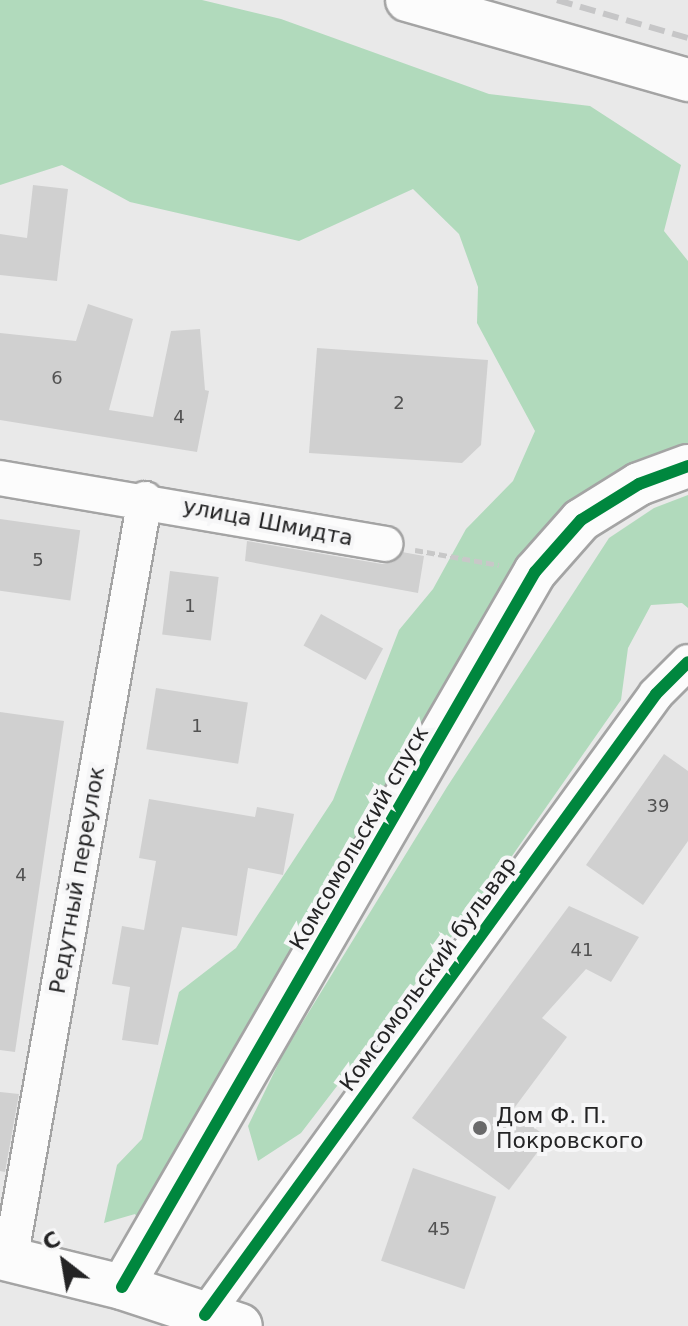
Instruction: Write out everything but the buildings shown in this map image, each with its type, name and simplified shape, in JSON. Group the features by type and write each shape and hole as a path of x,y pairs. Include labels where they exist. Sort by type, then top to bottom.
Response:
{"main road":[{"path":"5,1259 122,1287 223,1320"}],"street":[{"path":"407,0 688,80"},
{"name":"Комсомольский спуск","path":"122,1287 535,572 581,520 639,484 688,466"},
{"name":"улица Шмидта","path":"0,478 145,499 385,544"},
{"name":"Редутный переулок","path":"5,1259 145,499"},
{"name":"Комсомольский бульвар","path":"223,1320 656,694 688,662"}],"green space":[{"path":"0,0 202,0 281,19 489,94 590,106 681,165 664,231 688,261 688,455 581,520 150,1242 135,1214 104,1223 117,1165 142,1139 179,992 236,948 333,800 399,630 433,589 466,529 513,481 535,431 477,323 478,287 459,234 413,189 299,241 130,202 62,165 0,185"},
{"path":"688,495 688,608 682,603 651,605 628,648 621,700 498,876 301,1133 258,1161 248,1126 283,1054 447,787 609,538 654,508"}],"railway":[{"path":"557,0 688,38"}],"cycle path":[{"path":"122,1287 535,572 581,520 639,484 688,466"},
{"path":"205,1315 656,694 688,662"}],"place":[{"name":"Дом Ф. П. Покровского","path":"480,1128"}]}
